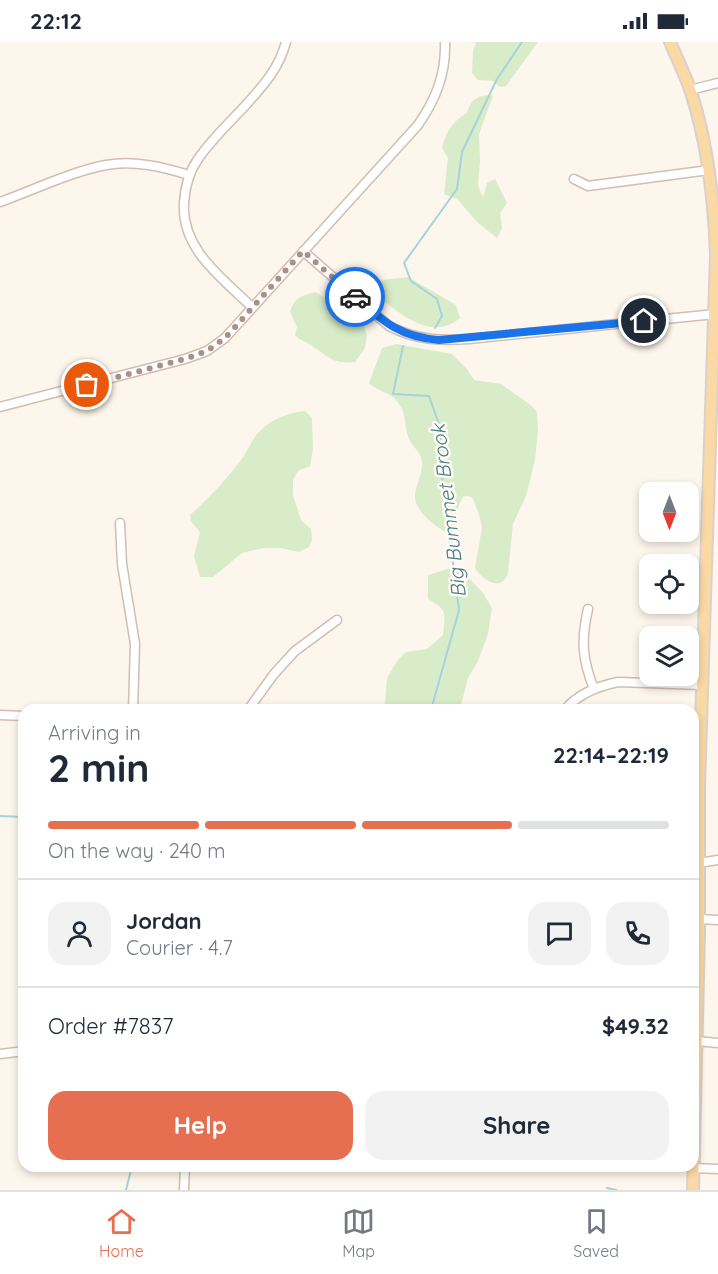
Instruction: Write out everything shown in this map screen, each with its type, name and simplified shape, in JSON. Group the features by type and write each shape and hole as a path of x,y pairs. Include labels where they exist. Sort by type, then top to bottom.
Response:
{"main road":[{"path":"670,42 690,90 709,170 714,201 716,240 713,486 699,786 699,919"},
{"path":"693,1172 693,1190"}],"street":[{"path":"252,307 207,263 188,232 184,207 189,175 208,146 272,75 286,42"},
{"path":"0,407 185,359 207,351 225,338 405,141 427,112 435,97 443,71 445,42"},
{"path":"690,90 718,83"},
{"path":"0,202 84,172 114,164 150,166 189,175"},
{"path":"574,179 588,186 709,170"},
{"path":"303,251 389,326 422,339 469,339 715,314"},
{"path":"120,522 122,564 135,644 133,704"},
{"path":"588,609 583,633 583,654 594,689"},
{"path":"252,704 274,674 295,651 337,620"},
{"path":"571,704 594,689 610,684 629,682 702,685"},
{"path":"0,715 18,716"},
{"path":"699,863 718,860"},
{"path":"699,919 718,920"},
{"path":"699,1041 718,1043"},
{"path":"0,1054 18,1052"},
{"path":"699,1164 718,1169"},
{"path":"184,1190 185,1172"}],"green space":[{"path":"476,42 538,42 506,86 499,87 494,81 478,80 472,73 473,51"},
{"path":"481,96 493,96 479,134 478,185 483,198 487,183 495,179 507,203 500,213 502,229 497,238 478,223 457,199 444,194 448,158 442,148 448,132 457,120 467,113 475,100"},
{"path":"408,277 456,305 460,318 449,325 425,326 392,308 374,292 373,284 377,282"},
{"path":"315,292 361,319 367,335 365,348 355,362 331,359 295,335 297,327 290,312 291,308 299,298"},
{"path":"396,344 452,354 474,380 501,384 537,412 535,460 526,496 513,524 508,573 501,582 487,580 475,568 482,528 472,497 463,497 452,525 446,532 430,521 417,506 415,495 422,467 421,456 409,439 399,404 393,397 369,383 382,348"},
{"path":"305,411 312,418 313,449 310,466 298,471 293,480 293,495 301,520 311,529 312,540 309,547 299,552 281,548 264,548 242,553 213,577 200,577 194,556 200,532 191,521 190,515 229,475 263,428 280,417"},
{"path":"448,569 466,575 483,593 492,608 488,634 478,661 468,678 461,704 384,704 387,678 397,661 406,652 427,649 443,635 444,613 439,606 428,599 428,575"}],"waterway":[{"name":"Big Bummet Brook","path":"435,328 442,316 437,299 411,281 404,263 457,189 462,152 497,79 522,42"},
{"name":"Big Bummet Brook","path":"403,346 393,394 429,396 440,427 441,469 459,610 433,704"},
{"path":"0,816 18,817"},
{"path":"126,1190 130,1172"},
{"name":"Big Bummet Brook","path":"607,1188 616,1190"}],"way so far":[{"path":"87,385 207,351 225,338 303,251 355,297"}],"route":[{"path":"355,297 389,326 422,339 469,339 644,321"}]}
